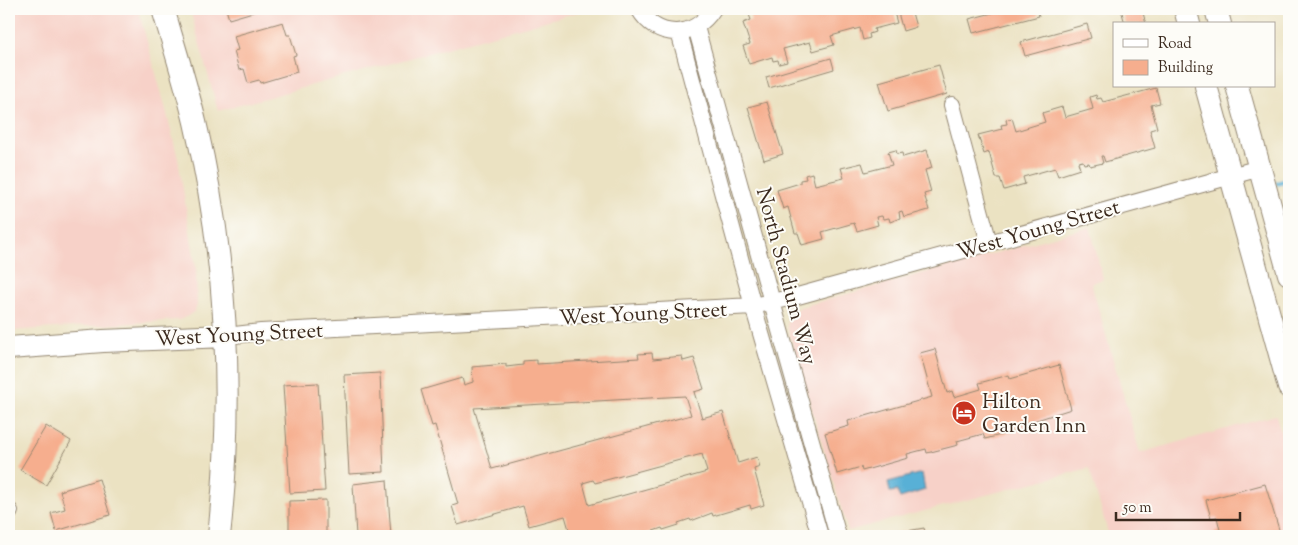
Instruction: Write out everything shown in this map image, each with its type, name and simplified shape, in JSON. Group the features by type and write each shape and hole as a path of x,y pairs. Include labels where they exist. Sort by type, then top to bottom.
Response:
{"street":[{"path":"163,9 195,121 218,257 226,336 225,485 219,536"},
{"path":"639,9 644,17 654,26 666,31 679,32 696,26 707,18 712,9"},
{"path":"1185,9 1188,22"},
{"path":"1216,9 1219,22"},
{"name":"North Stadium Way","path":"696,26 838,536"},
{"name":"North Stadium Way","path":"679,32 753,306 820,536"},
{"path":"1207,88 1289,387"},
{"path":"1238,88 1289,274"},
{"path":"952,105 989,243"},
{"name":"West Young Street","path":"9,348 103,340 226,336 260,332 753,306 794,297 1260,168"}],"shaded area":[{"path":"9,9 138,9 178,159 196,268 197,305 195,311 186,317 179,320 9,331"},
{"path":"190,9 589,9 218,111"},
{"path":"1090,227 1103,279 1091,283 1140,453 1276,415 1289,463 1289,536 1109,536 1089,468 848,531 787,326 788,319 794,311 801,307"}],"water":[{"path":"922,473 925,490 900,498 897,491 890,492 888,482"}],"building":[{"path":"226,9 263,9 229,19"},
{"path":"747,9 893,9 897,23 874,29 875,32 869,34 870,38 863,40 860,28 831,36 834,45 813,51 810,42 783,49 787,62 779,64 778,60 773,61 772,57 749,64 743,46 750,44 743,23 751,20"},
{"path":"897,9 911,9 916,27 903,31"},
{"path":"1008,9 1037,9 1039,16 973,33 969,19"},
{"path":"1121,9 1142,9 1145,22 1124,22"},
{"path":"283,22 287,35 290,35 296,55 293,56 297,72 260,83 259,80 248,83 244,69 239,70 234,51 238,50 234,36"},
{"path":"1087,24 1091,38 1025,56 1021,42"},
{"path":"831,58 834,69 769,88 766,77"},
{"path":"939,65 947,94 888,111 879,82"},
{"path":"1156,88 1160,103 1151,105 1157,128 1150,130 1155,148 1105,162 1103,156 1101,156 1103,163 1090,166 1089,163 1084,164 1083,161 1078,162 1080,169 1058,176 1055,168 1023,177 1025,184 1004,190 1000,178 996,178 989,152 984,154 978,135 1002,129 1001,125 1007,124 1006,120 1012,118 1016,131 1045,122 1042,113 1062,107 1065,117 1093,109 1090,97 1096,95 1097,99 1101,98 1103,102"},
{"path":"767,102 783,154 764,160 748,107"},
{"path":"896,150 897,154 902,153 903,157 927,150 932,168 925,170 931,192 924,194 929,210 904,217 902,211 899,212 900,218 890,222 889,218 876,217 878,225 857,231 854,223 822,232 824,239 802,245 798,233 795,233 788,207 783,209 777,190 800,183 800,180 806,179 805,175 812,173 815,185 844,178 841,168 862,163 865,172 892,165 888,152"},
{"name":"Hilton Garden Inn","path":"935,349 947,393 952,391 954,397 981,389 979,383 1009,375 1010,379 1059,365 1071,409 1015,427 1016,431 985,439 983,434 957,441 958,445 927,453 926,449 907,454 908,458 862,471 861,467 837,474 825,433 849,426 848,421 932,397 920,353"},
{"path":"652,353 653,359 682,356 683,361 694,358 704,389 694,392 702,418 723,412 738,463 757,457 760,467 754,469 764,505 751,509 750,505 713,516 712,513 691,521 690,519 678,523 679,525 663,530 662,528 639,536 571,536 565,516 529,526 523,506 458,525 452,506 458,504 435,425 432,426 421,390 462,378 464,385 473,382 472,367 506,364 506,367 523,365 523,361 537,360 537,364 639,358 638,354","holes":["685,396 691,415 492,469 474,408","702,454 707,472 589,505 583,483 593,480 595,483"]},
{"path":"380,373 384,472 349,474 344,375"},
{"path":"318,383 325,491 290,493 283,385"},
{"path":"46,426 71,441 46,485 20,470"},
{"path":"99,479 110,515 56,531 51,513 65,509 60,491"},
{"path":"387,480 391,536 356,536 353,484"},
{"path":"1265,484 1281,536 1216,536 1214,532 1220,530 1217,517 1211,518 1206,500"},
{"path":"326,500 326,536 289,536 289,501"},
{"path":"924,528 926,536 885,536 885,535"}],"waterway":[{"path":"1278,183 1287,180"}],"place":[{"name":"Hilton Garden Inn","path":"964,413"}]}
